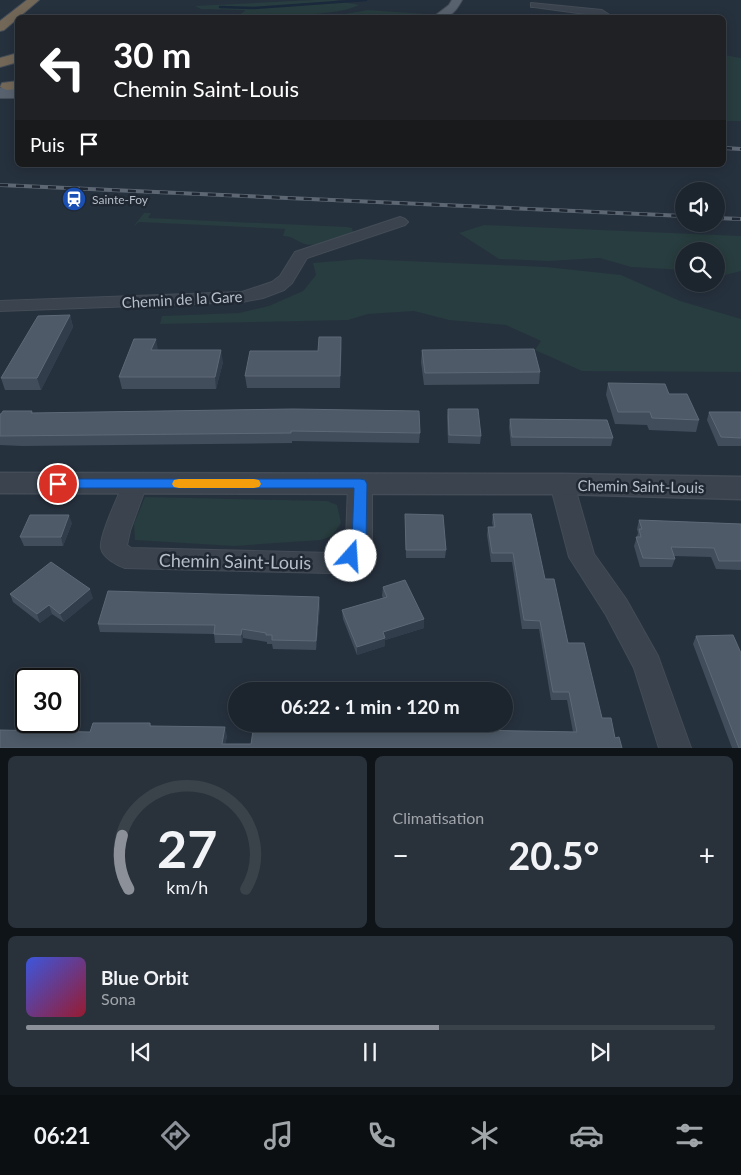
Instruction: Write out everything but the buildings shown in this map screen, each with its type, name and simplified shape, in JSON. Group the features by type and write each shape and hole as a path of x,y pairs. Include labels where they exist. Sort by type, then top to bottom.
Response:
{"highway":[{"path":"15,15 34,0"},
{"path":"30,15 48,0"},
{"path":"0,27 15,15"},
{"path":"0,38 15,27"},
{"path":"0,63 15,58"}],"main road":[{"path":"442,15 453,8 457,0"},
{"path":"458,15 466,8"}],"street":[{"path":"534,5 602,13 605,15"},
{"name":"Chemin de la Gare","path":"0,306 242,297 258,294 269,291 286,279 301,255 400,222"},
{"name":"Chemin Saint-Louis","path":"0,483 562,484 741,488"},
{"name":"Chemin Saint-Louis","path":"135,484 117,531 114,548 125,558 332,563 351,556 359,542 360,484"},
{"path":"562,484 582,557 616,607 648,665 675,748"}],"green space":[{"path":"313,0 334,0 359,5 335,12 283,15 239,15 246,10 201,9 195,6"},
{"path":"368,10 424,14 422,15 339,15"},
{"path":"726,55 741,58 741,121 726,121"},
{"path":"144,213 151,213 148,218 347,227 352,228 353,232 336,240 313,245 283,236 285,229 139,222 133,227"},
{"path":"484,225 741,236 741,271 725,275 725,242 675,242 675,269 631,267 600,258 548,261 499,259 459,233"},
{"path":"360,259 546,267 621,275 680,301 741,319 741,372 582,371 535,350 541,341 506,325 449,320 414,311 368,314 348,320 160,324 162,316 239,313 269,306 303,291 316,275 313,263"},
{"path":"145,497 327,501 337,505 341,523 332,536 321,540 234,546 135,540 134,524"}],"waterway":[{"path":"220,7 253,8 366,0"}],"railway":[{"path":"726,148 741,149"},
{"path":"0,185 675,216"},
{"path":"725,218 741,219"}],"slow traffic":[{"path":"179,484 254,484"}],"place":[{"name":"Sainte-Foy","path":"74,199"}],"route":[{"path":"58,484 360,484 359,542 351,556"}]}
